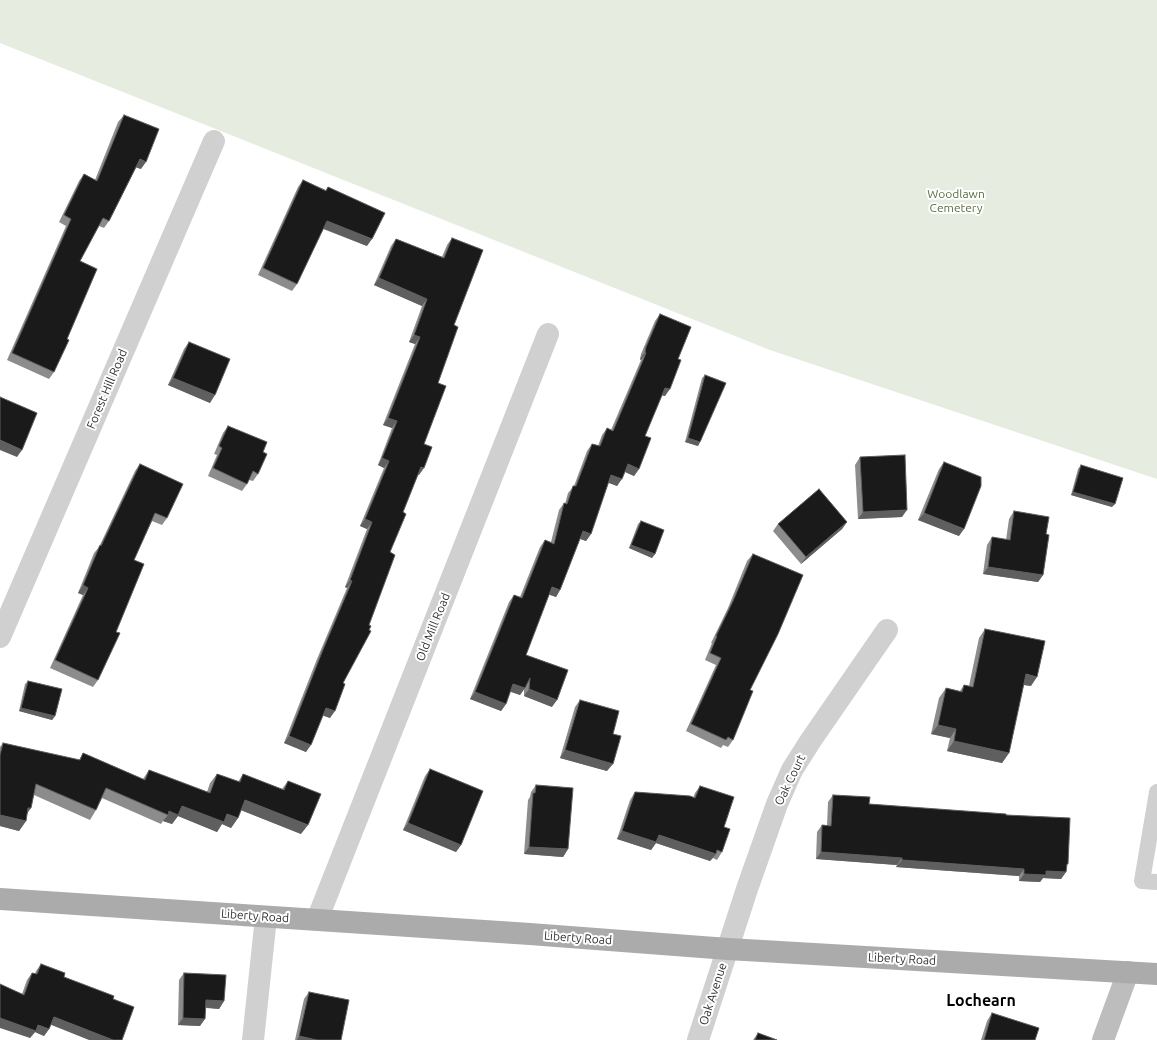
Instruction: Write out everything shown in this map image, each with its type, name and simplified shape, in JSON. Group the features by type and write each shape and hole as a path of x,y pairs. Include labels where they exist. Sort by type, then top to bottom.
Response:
{"main road":[{"name":"Liberty Road","path":"0,899 530,934 728,949 1157,974"},
{"path":"1103,1040 1128,972"}],"street":[{"name":"Forest Hill Road","path":"0,637 214,141"},
{"name":"Old Mill Road","path":"317,920 548,334"},
{"name":"Oak Court","path":"728,949 778,804 792,770 887,630"},
{"path":"253,1040 266,917"},
{"name":"Oak Avenue","path":"698,1040 728,949"}],"lane":[{"path":"1149,882 1157,792"}],"green space":[{"name":"Woodlawn Cemetery","path":"0,0 1157,0 1157,479 770,350 0,43"}],"building":[{"path":"124,115 159,129 146,162 140,159 109,221 103,218 80,261 97,269 67,339 69,340 54,372 12,353 71,219 64,215 84,174 97,181"},
{"path":"303,180 326,191 328,187 385,213 372,239 327,221 297,284 263,268"},
{"path":"452,238 483,250 454,325 458,327 438,383 446,386 424,444 432,447 424,468 421,467 403,512 406,514 390,552 395,555 369,625 371,626 369,630 371,631 343,683 345,684 335,711 326,708 311,745 289,736 352,581 350,580 372,522 365,519 389,461 382,458 397,421 388,418 420,337 414,335 427,299 379,278 396,239 444,258"},
{"path":"660,314 691,327 678,359 681,360 670,389 665,388 645,436 651,438 639,469 628,464 622,479 611,475 591,534 583,531 560,590 552,587 526,655 568,670 557,700 529,689 530,678 525,688 513,684 506,704 475,692 514,595 522,598 545,540 554,544 564,503 567,504 573,486 576,486 592,444 600,446 607,428 613,431 646,353 646,347"},
{"path":"189,342 230,359 215,395 173,378"},
{"path":"705,375 726,383 700,442 688,438"},
{"path":"0,397 37,413 22,450 0,440"},
{"path":"228,426 267,442 263,452 267,454 258,474 253,471 247,484 213,468 222,448 219,446"},
{"path":"905,455 907,510 863,512 860,457"},
{"path":"944,462 981,477 981,486 964,529 924,513"},
{"path":"140,464 183,484 167,518 155,513 134,560 144,564 116,632 120,633 98,680 55,660 88,588 83,585 100,545 101,546"},
{"path":"1081,465 1123,478 1115,504 1073,492"},
{"path":"819,489 847,522 806,557 778,524"},
{"path":"1014,511 1049,517 1046,534 1049,535 1043,575 988,567 992,537 1010,540"},
{"path":"641,521 664,530 655,554 631,545"},
{"path":"753,554 803,575 778,634 750,690 753,691 733,740 728,737 726,740 691,724 721,658 710,653 716,636"},
{"path":"985,629 1045,641 1037,677 1026,674 1009,753 954,741 956,729 938,725 946,688 962,692 964,685 973,687"},
{"path":"28,681 62,689 55,716 21,708"},
{"path":"580,700 619,711 613,734 621,736 613,764 565,750"},
{"path":"3,743 80,760 83,753 145,780 149,770 210,793 217,774 240,782 243,774 284,790 288,781 321,794 308,825 245,800 238,818 227,814 224,822 182,806 178,815 169,811 168,815 106,788 96,810 36,784 31,808 28,808 26,821 0,815 0,755"},
{"path":"430,769 483,791 461,845 408,823"},
{"path":"536,785 573,788 568,849 529,847 533,793 535,793"},
{"path":"700,786 734,797 724,827 730,829 722,852 717,850 716,854 659,835 656,842 622,831 635,792 690,796 695,798"},
{"path":"833,795 870,797 869,804 1006,815 1070,818 1068,864 1066,872 1046,871 1046,875 1024,874 1024,869 902,860 902,858 821,852 822,825 831,826"},
{"path":"41,964 65,973 64,977 114,996 113,999 134,1007 122,1040 113,1040 54,1017 49,1029 38,1025 36,1031 0,1018 0,984 24,995 32,973 37,974"},
{"path":"184,973 226,975 224,1001 206,1000 205,1019 183,1018"},
{"path":"309,992 349,1000 341,1040 317,1040 299,1036"},
{"path":"992,1013 1039,1028 1035,1040 984,1040"},
{"path":"758,1033 777,1040 755,1040"}],"district":[{"name":"Lochearn","path":"981,1001"}]}
